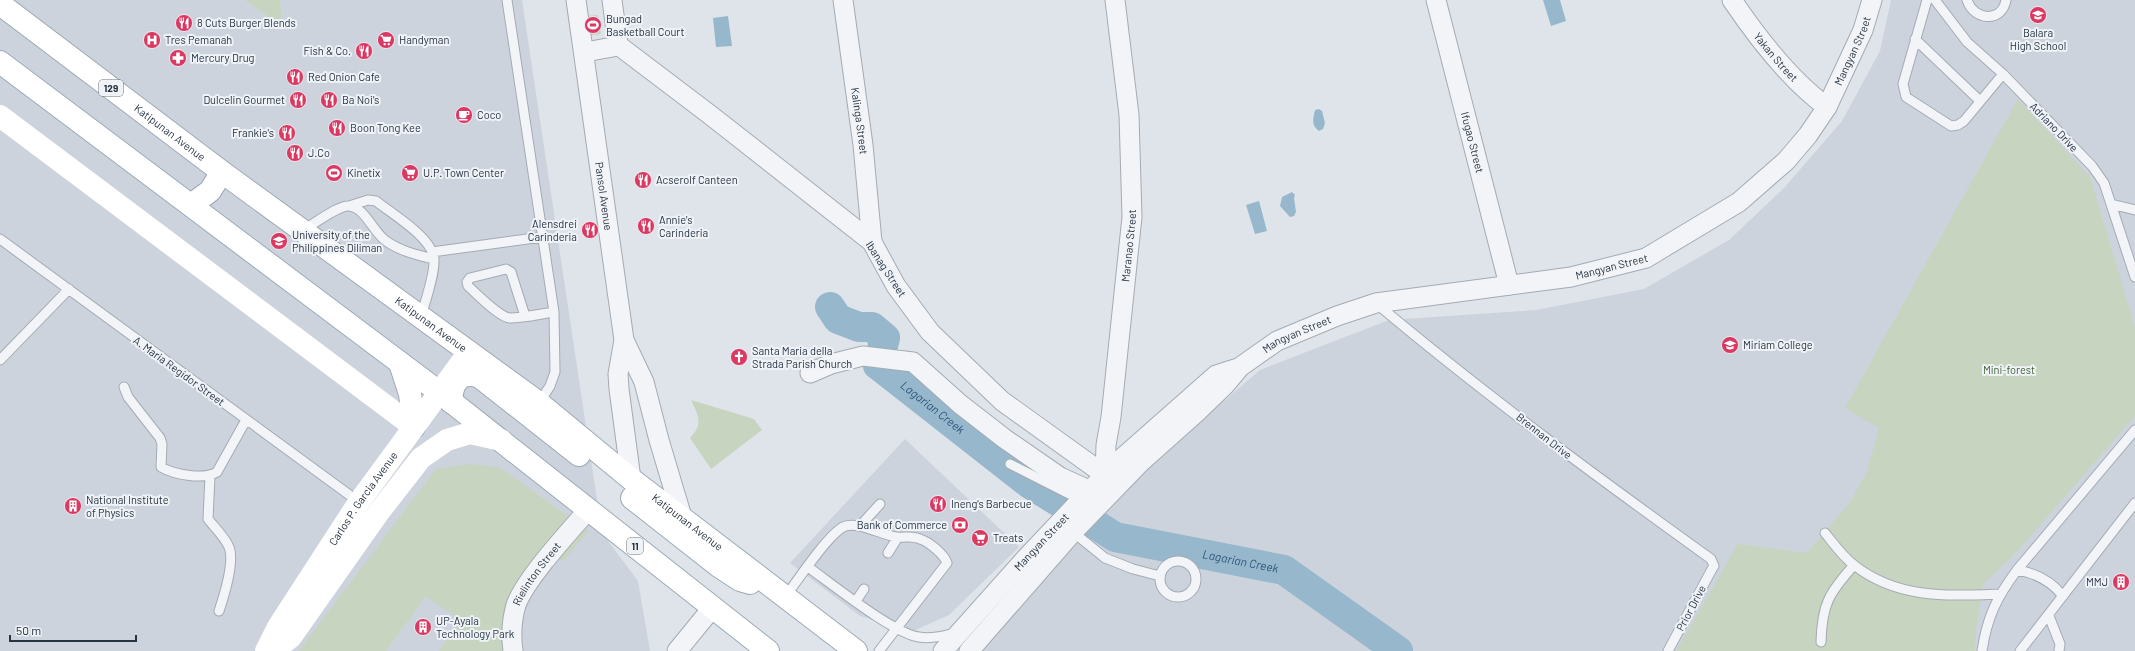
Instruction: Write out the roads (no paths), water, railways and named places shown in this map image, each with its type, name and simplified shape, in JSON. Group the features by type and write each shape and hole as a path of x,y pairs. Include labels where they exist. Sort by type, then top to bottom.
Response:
{"main road":[{"name":"Katipunan Avenue","path":"0,4 222,172 539,403 631,479 856,651"},
{"path":"0,62 445,397 461,377 469,374 480,377 720,567 740,580 782,595"},
{"path":"0,116 414,427"},
{"path":"191,205 210,191 222,172"},
{"name":"Carlos P. Garcia Avenue","path":"266,651 278,627 359,502 414,427 445,397 469,352"},
{"path":"400,363 410,394 414,427"},
{"name":"11","path":"445,397 768,651"},
{"name":"Carlos P. Garcia Avenue","path":"273,651 291,637 379,512 421,458 447,440 470,433 501,440"}],"street":[{"name":"Pansol Avenue","path":"576,0 585,52 624,340 618,374 618,389 631,479"},
{"path":"585,52 618,45 612,0"},
{"name":"Kalinga Street","path":"843,0 863,145 872,242"},
{"name":"Maranao Street","path":"1111,481 1106,445 1132,217 1129,115 1115,0"},
{"name":"Ifugao Street","path":"1436,0 1509,285"},
{"name":"Yakan Street","path":"1732,0 1749,26 1774,55 1812,96 1828,107"},
{"name":"Mangyan Street","path":"943,651 1086,496 1111,481 1206,404 1240,367 1277,341 1337,316 1376,303 1571,277 1646,258 1739,202 1786,161 1808,135 1828,107 1863,30 1872,0"},
{"name":"Ibanag Street","path":"618,45 709,114 872,242 896,286 930,332 1002,401 1111,481"},
{"name":"Pansol Avenue","path":"624,340 644,382 659,440 682,517"},
{"path":"810,373 831,364 863,356 913,362 960,404 1004,439 1060,476 1086,496"},
{"name":"Mangyan Street","path":"969,651 1073,532 1111,481"},
{"name":"Rielinton Street","path":"513,651 513,624 516,605 527,586 589,509"},
{"path":"677,651 713,607"}],"lane":[{"path":"507,0 554,312 555,372 550,386 539,403"},
{"path":"1927,0 1903,84 1906,97 1951,126 1958,126 1964,121 2003,74"},
{"name":"Adriano Drive","path":"1936,0 1967,42 2003,74 2092,166 2104,182 2135,277"},
{"path":"1967,0 1973,12 1985,17 1998,14 2003,9 2006,0"},
{"path":"1915,39 1980,101"},
{"path":"303,230 340,208 368,200 376,201 416,230 433,255 422,317"},
{"path":"2111,204 2135,210"},
{"path":"349,206 362,213 376,232 386,241 411,254 433,255 542,237"},
{"name":"A. Maria Regidor Street","path":"0,239 359,502"},
{"path":"525,316 511,272 509,270 506,269 470,278 467,282 468,286 502,315 509,318 525,316 554,312"},
{"path":"0,360 69,289"},
{"name":"Brennan Drive","path":"1376,303 1420,340 1609,486 1711,559 1714,566"},
{"path":"124,387 128,396 160,438 162,444 161,467 178,473 210,476"},
{"path":"219,611 226,590 230,553 222,535 208,520 210,476 221,466 246,420"},
{"path":"1982,651 1988,618 1999,594 2017,570 2135,430"},
{"path":"1010,464 1086,496"},
{"path":"2020,651 2049,616 2135,503"},
{"path":"860,526 880,504"},
{"path":"782,595 808,567 832,536 849,524 898,537 906,536 922,539 941,554 947,563 879,651"},
{"path":"1073,532 1106,558 1133,569 1160,576"},
{"path":"1825,533 1854,565 1886,585 1904,591 1936,594 1999,594"},
{"path":"888,553 898,537"},
{"path":"1820,642 1821,618 1827,601 1838,583 1854,565"},
{"name":"Prior Drive","path":"1668,651 1714,566"},
{"path":"808,567 896,628 918,638 934,638 960,632"},
{"path":"2017,570 2030,572 2043,578 2055,586 2063,596"},
{"path":"856,601 864,589"},
{"path":"2049,616 2060,644 2059,651"}],"water":[{"path":"1543,0 1560,0 1566,21 1551,26"},
{"path":"728,16 732,46 716,47 713,18"},
{"path":"1319,109 1322,111 1325,123 1323,129 1319,131 1316,129 1313,122 1315,110"},
{"path":"1292,192 1295,195 1296,212 1294,216 1290,217 1280,206 1282,197"},
{"path":"1259,201 1267,231 1255,234 1246,205"}],"waterway":[{"name":"Lagarian Creek","path":"830,307 838,319 859,327 872,327 885,338 878,365 1030,484 1064,505"},
{"name":"Lagarian Creek","path":"1087,519 1115,537 1284,570 1398,651"}],"place":[{"name":"Balara High School","path":"2038,15"},
{"name":"8 Cuts Burger Blends","path":"184,23"},
{"name":"Bungad Basketball Court","path":"593,25"},
{"name":"Tres Pemanah","path":"152,40"},
{"name":"Handyman","path":"386,40"},
{"name":"Fish & Co.","path":"364,51"},
{"name":"Mercury Drug","path":"178,58"},
{"name":"Red Onion Cafe","path":"295,77"},
{"name":"Dulcelin Gourmet","path":"298,100"},
{"name":"Ba Noi's","path":"329,100"},
{"name":"Coco","path":"464,115"},
{"name":"Boon Tong Kee","path":"337,128"},
{"name":"Frankie's","path":"287,133"},
{"name":"J.Co","path":"295,153"},
{"name":"Kinetix","path":"334,173"},
{"name":"U.P. Town Center","path":"410,173"},
{"name":"Acserolf Canteen","path":"643,180"},
{"name":"Annie's Carinderia","path":"646,226"},
{"name":"Alensdrei Carinderia","path":"590,230"},
{"name":"University of the Philippines Diliman","path":"279,241"},
{"name":"Miriam College","path":"1730,345"},
{"name":"Santa Maria della Strada Parish Church","path":"739,357"},
{"name":"Ineng's Barbecue","path":"938,504"},
{"name":"National Institute of Physics","path":"73,506"},
{"name":"Bank of Commerce","path":"960,525"},
{"name":"Treats","path":"980,538"},
{"name":"MMJ","path":"2121,582"},
{"name":"UP-Ayala Technology Park","path":"423,627"}],"park label":[{"name":"Mini-forest","path":"2009,370"}]}
